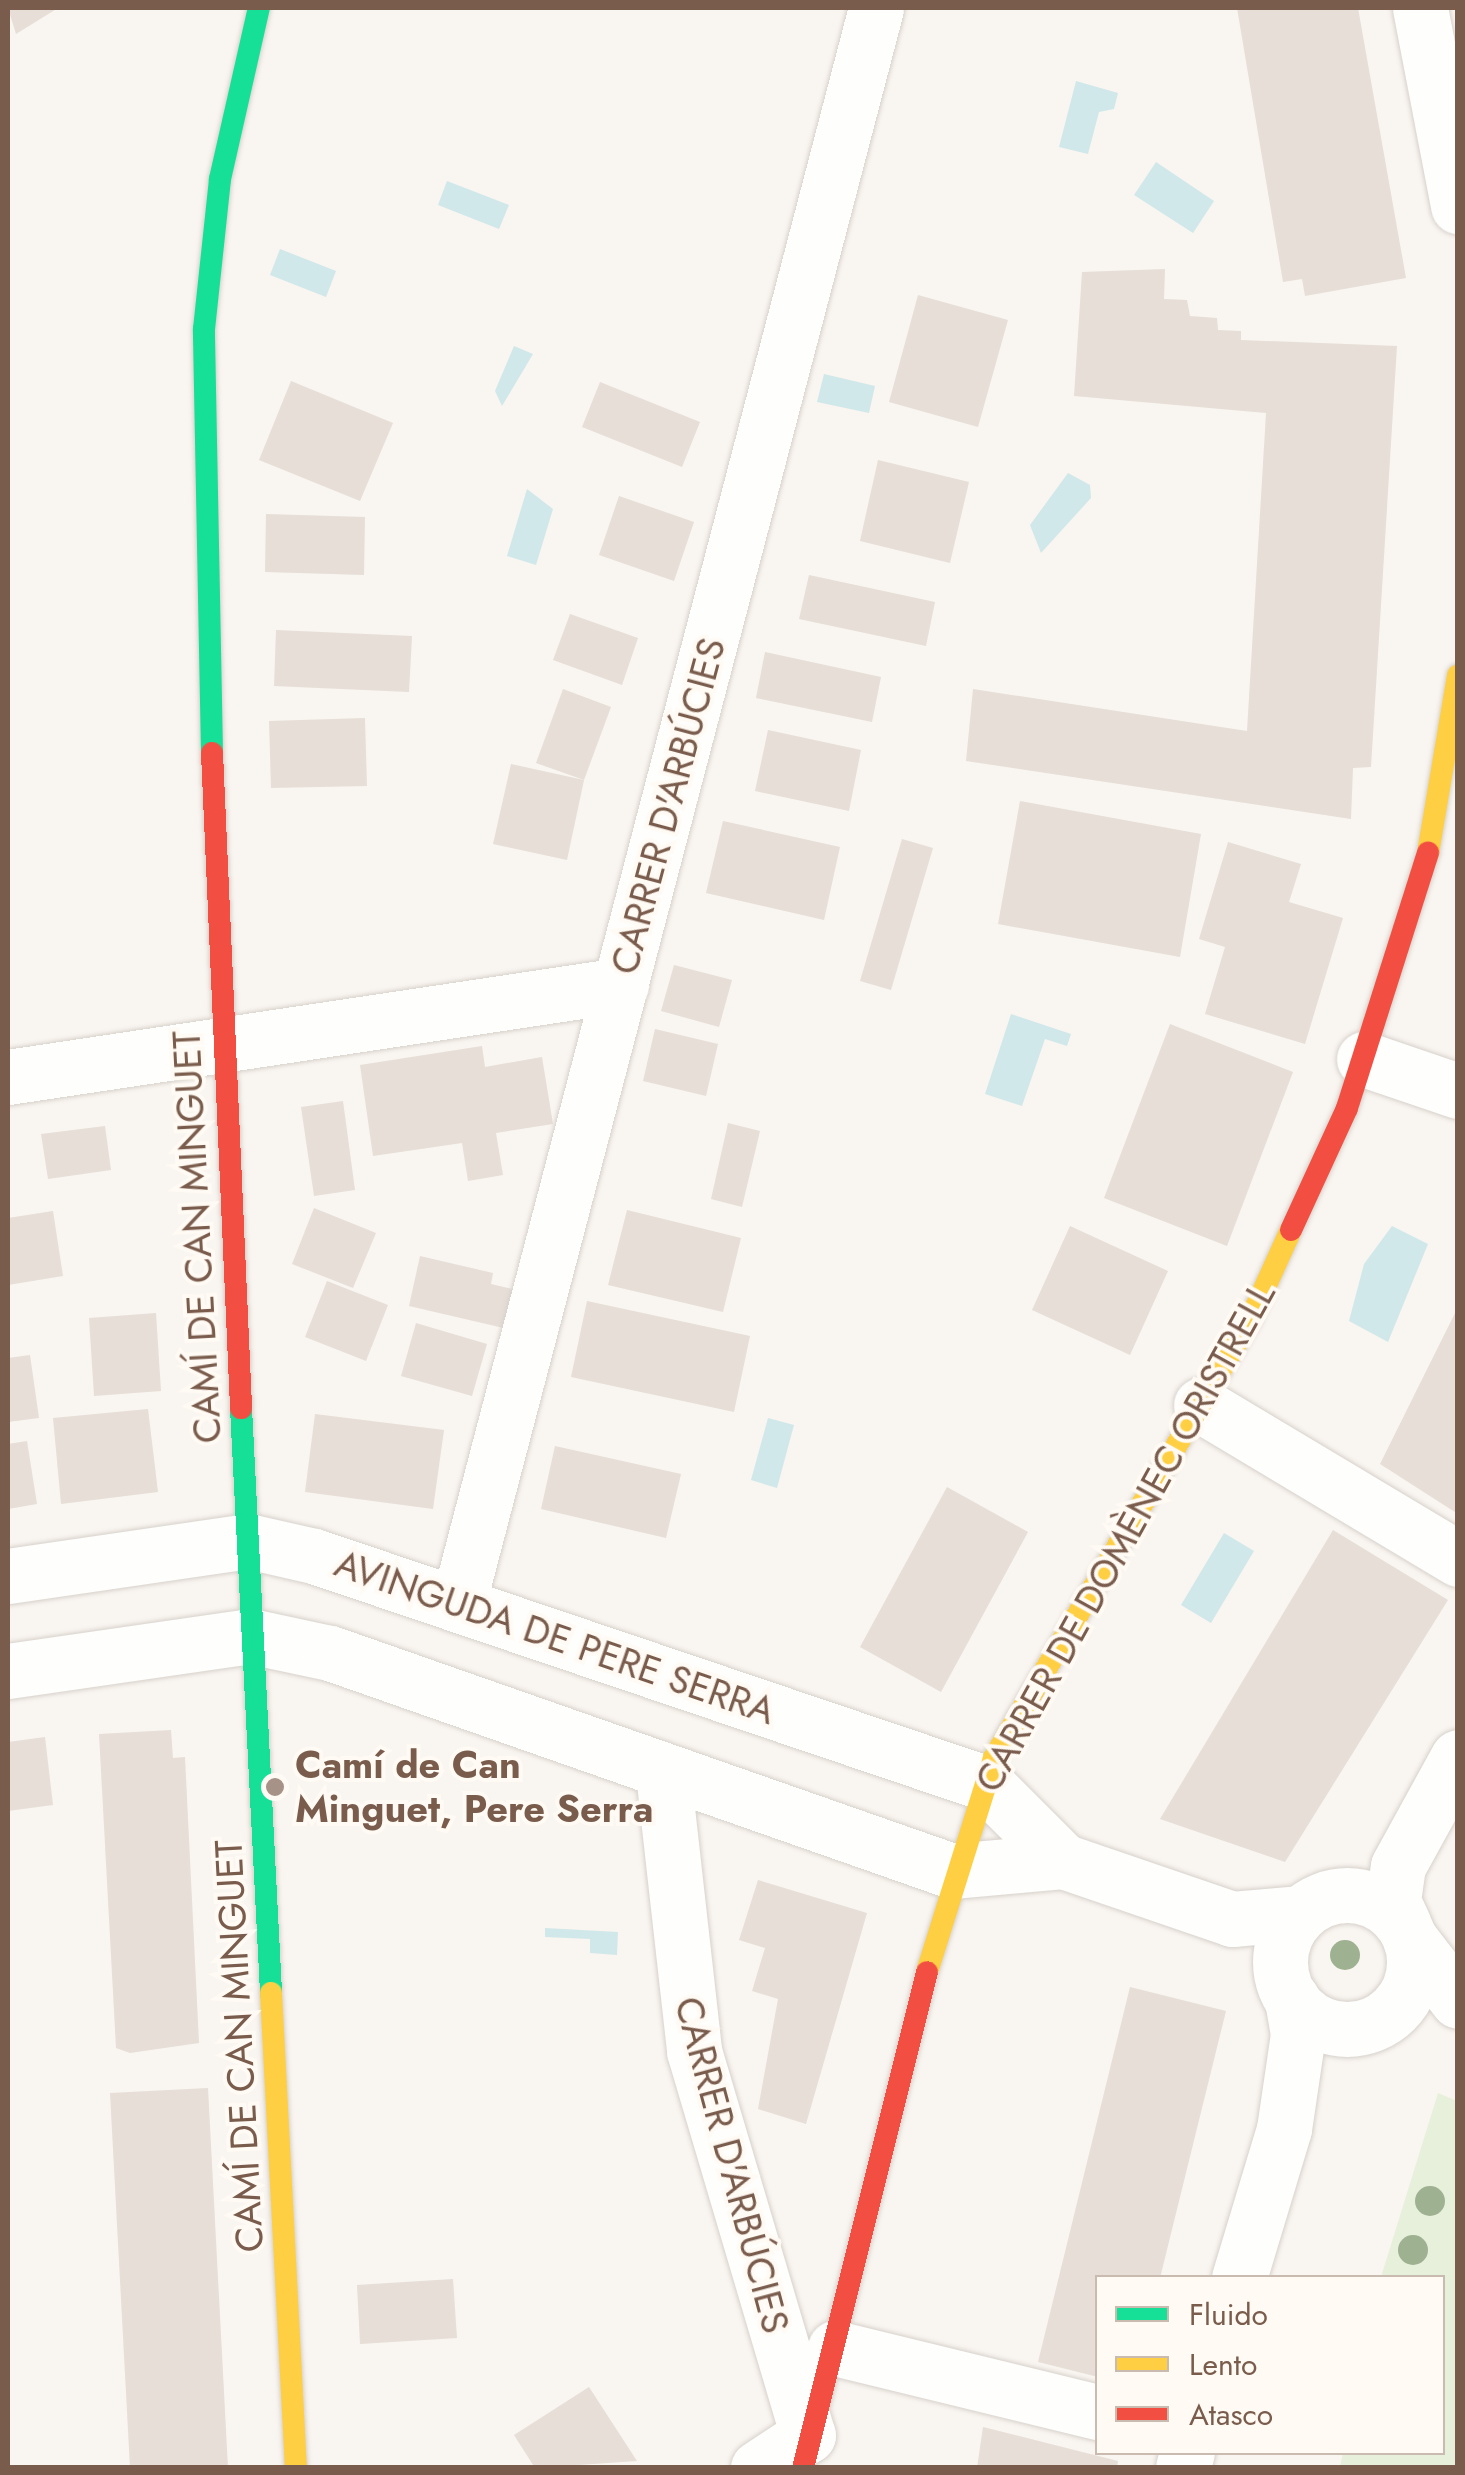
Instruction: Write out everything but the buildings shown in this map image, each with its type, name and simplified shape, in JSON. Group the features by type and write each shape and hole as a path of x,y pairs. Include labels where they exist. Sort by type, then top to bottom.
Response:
{"street":[{"name":"CAMÍ DE CAN MINGUET","path":"259,8 220,180 204,330 222,1044 296,2468"},
{"name":"CARRER D'ARBÚCIES","path":"458,1604 876,8"},
{"path":"1420,8 1458,206"},
{"name":"CARRER DE DOMÈNEC ORISTRELL","path":"805,2451 835,2348 952,1871 985,1784 1252,1318 1364,1059 1448,776 1458,676"},
{"path":"8,1076 621,985"},
{"path":"1364,1059 1458,1091"},
{"path":"1201,1404 1458,1559"},
{"name":"AVINGUDA DE PERE SERRA","path":"8,1576 248,1542 458,1604 985,1784 1063,1861"},
{"name":"AVINGUDA DE PERE SERRA","path":"8,1671 250,1636 330,1654 952,1871 1063,1861 1232,1919 1307,1907"},
{"path":"1284,2129 1315,2079 1378,2021 1412,1978 1407,1932 1393,1882 1410,1832 1458,1757"},
{"name":"CARRER D'ARBÚCIES","path":"663,1773 694,2050 805,2451"},
{"path":"1240,2275 1284,2129 1298,2034 1287,1990 1282,1945 1307,1907 1410,1832"},
{"path":"1307,1907 1358,1894 1407,1932 1458,2000"},
{"path":"1232,1919 1287,1990 1326,2026 1458,2009"},
{"path":"835,2348 1095,2411"},
{"path":"758,2468 805,2451"}],"green space":[{"path":"1438,2093 1457,2101 1457,2467 1340,2467 1343,2455 1445,2455 1445,2275 1382,2275"}],"water":[{"path":"1076,81 1118,93 1114,109 1099,112 1088,154 1059,147"},
{"path":"1156,162 1214,201 1193,233 1134,195"},
{"path":"447,181 509,205 499,229 438,205"},
{"path":"280,249 336,271 326,297 270,275"},
{"path":"514,346 533,354 502,406 495,391"},
{"path":"824,374 875,386 869,413 817,402"},
{"path":"1068,473 1090,485 1091,498 1041,553 1030,525"},
{"path":"527,489 553,509 536,565 507,556"},
{"path":"1011,1014 1071,1034 1067,1046 1045,1039 1022,1106 985,1094"},
{"path":"1392,1226 1428,1244 1388,1342 1349,1321 1364,1264"},
{"path":"768,1418 794,1425 777,1488 751,1480"},
{"path":"1224,1533 1254,1551 1211,1623 1181,1605"},
{"path":"545,1928 618,1932 617,1955 590,1953 590,1939 545,1937"}],"traffic: fast":[{"path":"212,753 204,329 220,179 259,8"},
{"path":"241,1408 271,1993"}],"traffic: slow":[{"path":"1428,853 1458,676"},
{"path":"927,1972 994,1758 1251,1318 1291,1230"},
{"path":"271,1993 296,2468"}],"traffic: jam":[{"path":"212,753 241,1408"},
{"path":"1291,1230 1347,1108 1428,853"},
{"path":"803,2468 927,1972"}],"place":[{"name":"Camí de Can Minguet, Pere Serra","path":"275,1787"}]}
